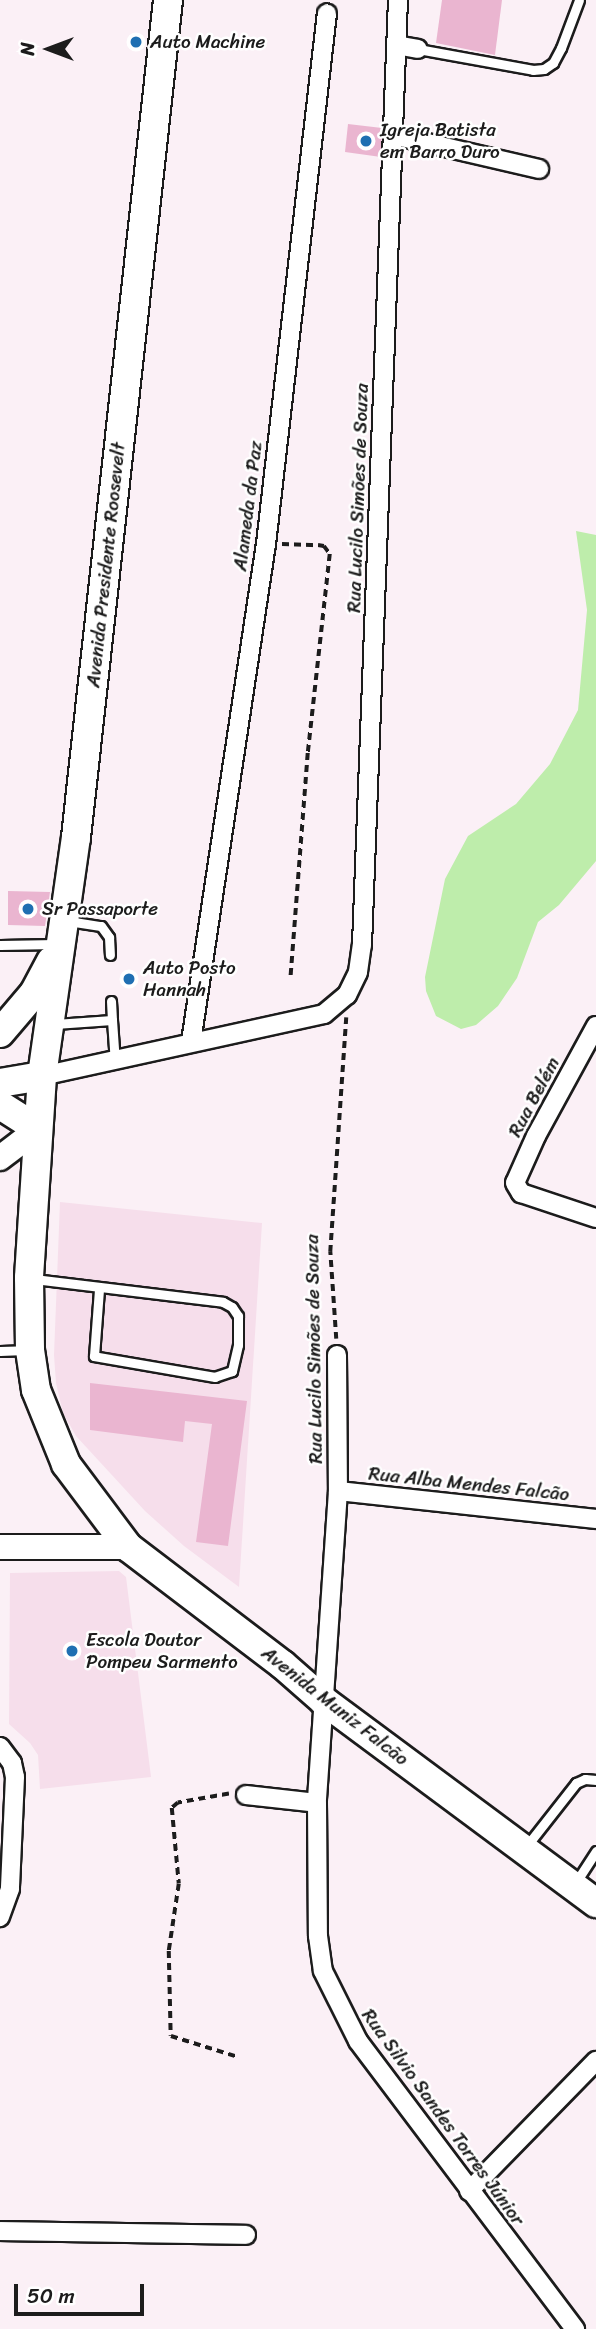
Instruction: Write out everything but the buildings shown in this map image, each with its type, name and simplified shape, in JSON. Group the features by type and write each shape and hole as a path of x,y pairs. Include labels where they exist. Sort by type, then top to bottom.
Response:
{"main road":[{"name":"Avenida Presidente Roosevelt","path":"38,1129 42,1076 77,823 168,0"},
{"path":"0,1033 34,993 62,932"},
{"path":"0,1083 42,1076"},
{"path":"0,1105 38,1129 0,1158"},
{"name":"Avenida Muniz Falcão","path":"38,1129 29,1278 30,1350 36,1390 66,1464 96,1508 128,1547 283,1665 324,1701 596,1903"},
{"path":"0,1547 128,1547"}],"street":[{"name":"Rua Lucilo Simões de Souza","path":"346,995 358,972 362,945 398,0"},
{"name":"Alameda da Paz","path":"191,1042 265,544 327,13"},
{"path":"396,45 418,49"},
{"path":"393,135 539,169"},
{"path":"42,1076 324,1014 346,995"},
{"name":"Rua Belém","path":"596,1026 536,1136 515,1183 517,1190 596,1218"},
{"name":"Rua Lucilo Simões de Souza","path":"324,1701 338,1491 337,1354"},
{"name":"Rua Alba Mendes Falcão","path":"338,1491 596,1519"},
{"name":"Rua Silvio Sandes Torres Júnior","path":"324,1701 317,1803 318,1936 323,1970 358,2041 575,2329"},
{"path":"0,1747 12,1763 15,1777 10,1889 0,1917"},
{"path":"246,1795 317,1803"},
{"path":"469,2191 596,2061"},
{"path":"0,2231 246,2235"}],"lane":[{"path":"418,49 533,70 544,69 553,63 561,48 579,0"},
{"path":"0,945 101,926 109,937 110,955"},
{"path":"111,1001 115,1059"},
{"path":"50,1024 112,1020"},
{"path":"29,1278 99,1289 223,1302 232,1307 238,1316 238,1345 232,1371 215,1377 94,1356 99,1289"},
{"path":"0,1351 30,1350"},
{"path":"524,1849 576,1783 585,1779 596,1780"},
{"path":"573,1886 596,1851"}],"path":[{"path":"265,544 318,545 324,546 330,554 308,753 291,975"},
{"name":"Rua Lucilo Simões de Souza","path":"337,1354 330,1252 346,995"},
{"path":"238,2057 172,2036 169,1951 179,1884 172,1808 178,1803 220,1795 246,1795"}],"shaded area":[{"path":"60,1202 262,1223 239,1587 184,1546 145,1511 76,1436 63,1413 56,1383 54,1355"},
{"name":"Escola Doutor Pompeu Sarmento","path":"119,1571 126,1577 151,1777 40,1789 38,1755 30,1743 9,1724 10,1573"}],"green space":[{"path":"576,531 596,535 596,861 559,905 538,922 517,978 498,1006 476,1025 461,1029 436,1016 426,991 425,977 445,879 468,836 516,804 550,764 578,710 587,610"}],"place":[{"name":"Auto Machine","path":"136,42"},
{"name":"Igreja Batista em Barro Duro","path":"366,141"},
{"name":"Sr Passaporte","path":"28,909"},
{"name":"Auto Posto Hannah","path":"129,979"},
{"name":"Escola Doutor Pompeu Sarmento","path":"72,1651"}]}
